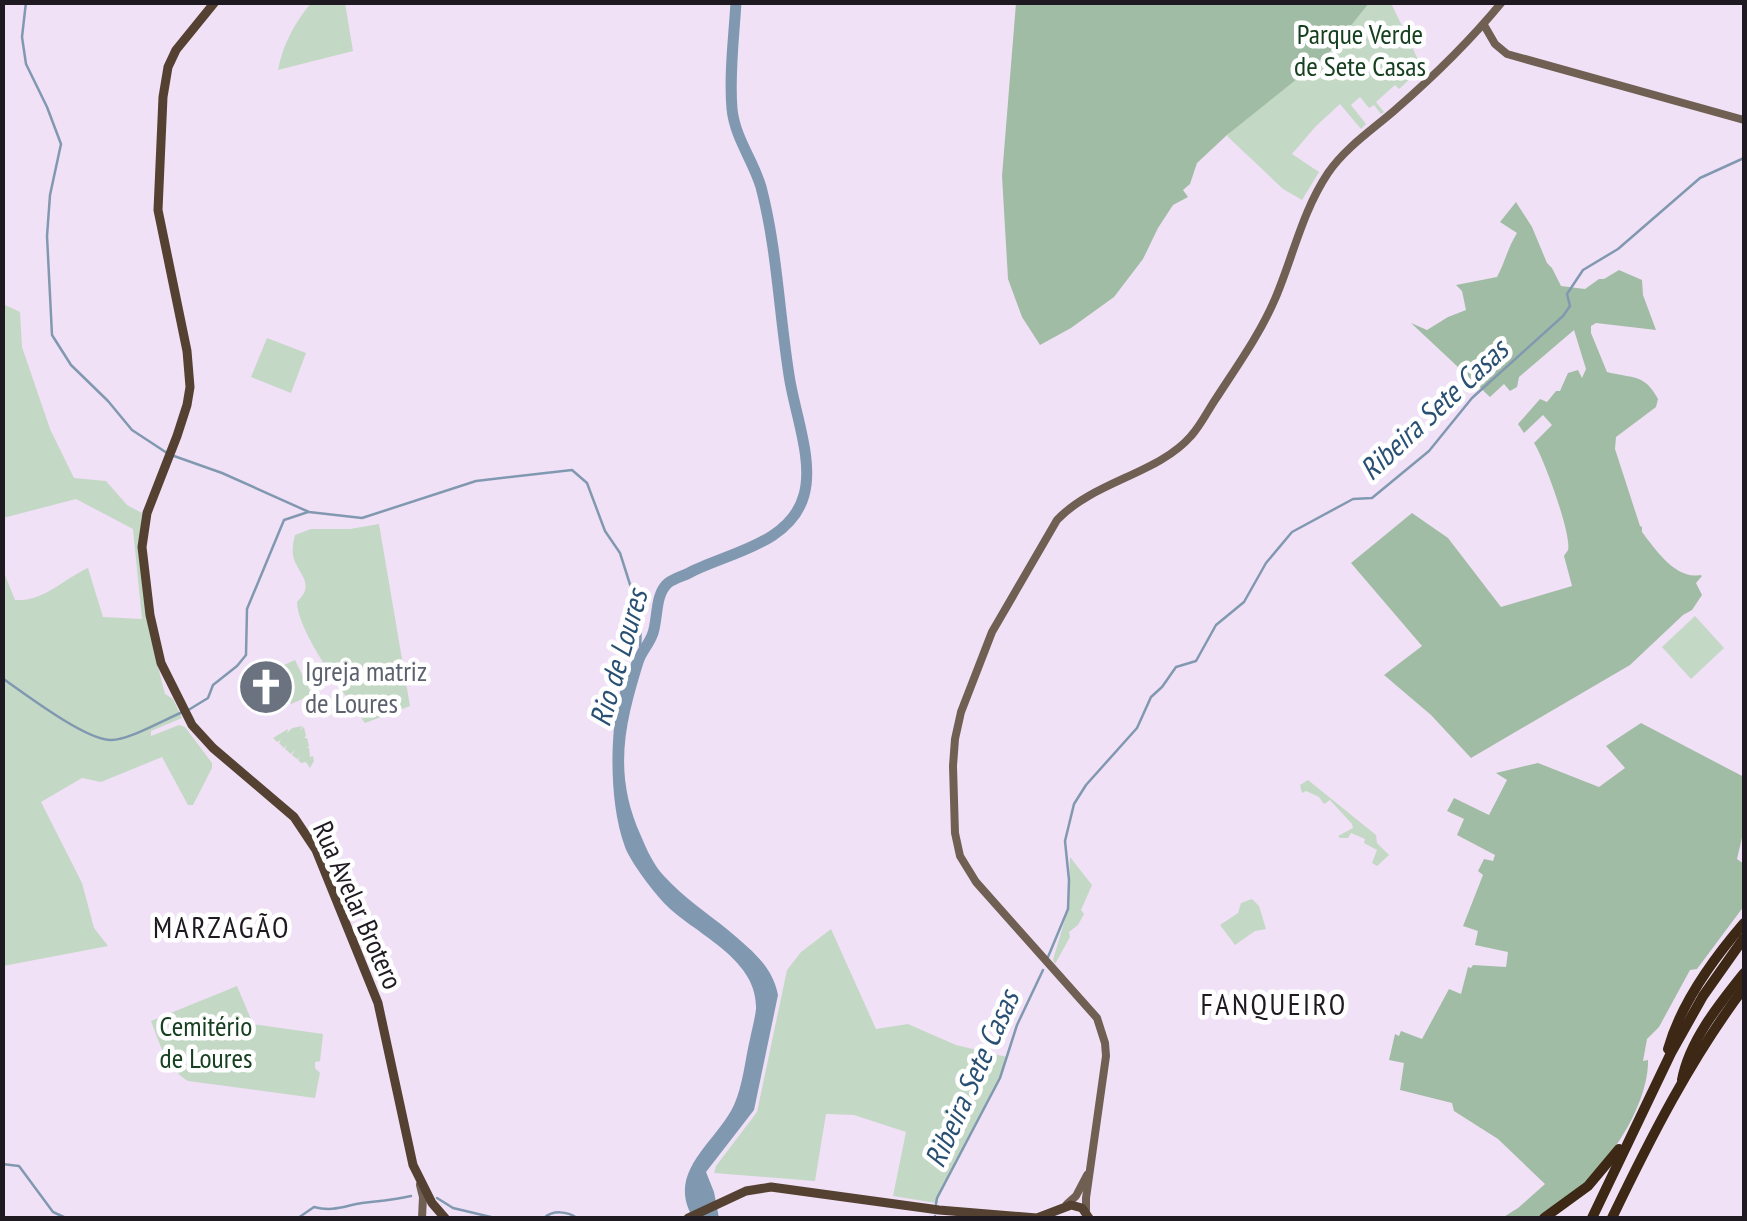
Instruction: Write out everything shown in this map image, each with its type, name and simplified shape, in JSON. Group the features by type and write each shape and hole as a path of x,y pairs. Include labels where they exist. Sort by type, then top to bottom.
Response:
{"highway":[{"path":"1660,1079 1674,1027 1706,974 1744,923"},
{"path":"1592,1218 1672,1053 1703,996 1744,938"},
{"path":"1681,1086 1690,1054 1744,973"},
{"path":"1612,1218 1681,1086 1744,988"},
{"path":"1544,1218 1588,1186 1614,1157 1645,1111"}],"main road":[{"name":"Rua Avelar Brotero","path":"215,2 176,50 168,67 163,97 158,210 190,380 188,405 147,513 142,547 150,615 167,679 192,726 294,817 316,850 378,1003 417,1176 445,1218"},
{"path":"1089,1216 1089,1171 1105,1066 1104,1035 1097,1018 970,875 960,856 955,833 953,766 961,712 992,632 1057,520 1086,496 1170,454 1192,436 1262,327 1308,208 1329,172 1484,25 1502,2"},
{"path":"1484,25 1494,44 1507,54 1744,120"},
{"path":"1059,1212 1076,1196 1089,1171"},
{"path":"417,1176 424,1218"},
{"path":"688,1218 754,1188 771,1186 939,1210 1037,1218 1076,1206 1089,1216"},
{"path":"424,1218 434,1206"}],"green space":[{"path":"1016,2 1369,3 1328,54 1197,163 1190,184 1183,190 1188,197 1173,205 1143,259 1114,297 1040,345 1022,317 1008,279 1002,176"},
{"path":"311,3 345,3 353,51 278,70 290,34"},
{"name":"Parque Verde de Sete Casas","path":"1340,3 1391,3 1422,68 1399,89 1395,85 1376,102 1384,112 1381,114 1360,97 1351,105 1366,124 1361,129 1340,104 1316,126 1292,154 1319,172 1302,200 1283,189 1227,136 1296,45"},
{"path":"1516,202 1561,286 1585,289 1619,270 1642,280 1643,295 1656,330 1596,323 1591,326 1591,333 1607,372 1643,381 1658,399 1656,407 1616,437 1615,449 1642,532 1675,568 1702,576 1696,583 1702,595 1692,610 1630,665 1471,758 1431,715 1384,675 1422,646 1351,563 1412,513 1448,538 1501,607 1572,586 1564,556 1568,550 1566,529 1534,443 1552,425 1543,415 1524,433 1518,424 1540,399 1547,402 1560,391 1568,373 1578,370 1582,378 1586,369 1574,330 1519,377 1517,387 1510,391 1504,384 1490,397 1411,323 1427,330 1466,310 1462,291 1456,285 1497,277 1517,233 1500,222"},
{"path":"2,288 5,305 20,312 22,347 50,429 74,478 106,481 127,505 142,513 139,552 150,635 165,694 173,699 182,718 151,731 151,736 179,725 185,727 212,763 193,805 188,805 162,757 101,782 82,778 41,802 82,883 94,928 108,946 3,966 3,570 15,600 25,600 44,594 88,568 103,617 142,619 133,529 76,499 3,518"},
{"path":"267,338 306,353 291,393 251,377"},
{"path":"379,524 410,706 365,723 305,630 297,602 306,586 293,548 295,535 311,529"},
{"path":"1695,616 1724,648 1691,679 1662,647"},
{"path":"295,660 312,695 291,704 275,669"},
{"path":"1641,723 1744,777 1744,829 1737,859 1744,864 1744,906 1697,969 1690,970 1659,1027 1647,1039 1643,1061 1648,1060 1646,1081 1639,1104 1613,1150 1578,1190 1559,1205 1536,1218 1502,1218 1545,1184 1498,1139 1454,1111 1452,1103 1400,1090 1404,1063 1389,1060 1395,1034 1399,1036 1401,1031 1422,1039 1449,989 1461,994 1468,967 1506,967 1508,952 1475,945 1478,931 1463,926 1483,875 1478,871 1484,859 1493,861 1495,855 1457,835 1464,819 1447,811 1454,798 1489,815 1507,780 1496,773 1538,763 1599,787 1625,768 1606,746"},
{"path":"303,726 300,730 304,727 304,738 314,761 310,768 298,760 300,757 292,755 295,749 291,754 285,749 287,745 284,748 281,740 273,738"},
{"path":"1308,780 1376,835 1377,843 1389,855 1377,866 1372,863 1377,850 1364,843 1365,839 1351,833 1348,838 1340,838 1353,828 1352,824 1330,800 1324,804 1319,797 1302,793 1300,785"},
{"path":"1070,857 1092,885 1081,910 1084,914 1069,932 1055,964 1068,909"},
{"path":"1252,899 1259,906 1266,929 1255,931 1235,945 1220,925 1238,913 1241,903"},
{"path":"831,929 876,1029 908,1024 956,1045 1007,1057 936,1203 893,1196 906,1132 854,1115 826,1114 815,1181 714,1173 757,1112 787,970 801,952"},
{"name":"Cemitério de Loures","path":"237,986 253,1024 323,1034 320,1061 315,1062 320,1073 315,1098 188,1081 169,1062 151,1021"}],"water":[{"path":"635,654 645,658 627,726 624,768 632,813 641,836 653,862 671,883 759,959 771,975 778,995 754,1110 706,1172 719,1218 693,1218 685,1186 689,1171 737,1097 756,1012 754,991 736,961 664,903 625,847 614,795 613,739 618,698"}],"waterway":[{"path":"26,2 22,37 26,64 61,144 50,195 47,236 52,335 71,365 132,430 167,453"},
{"name":"Rio de Loures","path":"636,666 653,633 659,600 668,583 772,536 797,512 804,495 805,451 789,375 766,210 732,109 736,2"},
{"name":"Ribeira Sete Casas","path":"1048,957 1068,909 1065,841 1074,804 1137,728 1151,697 1176,667 1196,661 1216,625 1244,602 1266,563 1292,532 1353,499 1372,498 1429,451 1472,398 1563,316 1570,306 1567,294 1583,270 1618,249 1700,178 1744,158"},
{"path":"174,456 309,512 362,518 476,481 572,470 587,483 605,531 620,553 641,619 640,653"},
{"path":"190,709 208,698 213,685 246,655 247,609 284,520 308,512"},
{"path":"2,678 70,724 99,738 118,739 183,712"},
{"name":"Ribeira Sete Casas","path":"936,1204 1000,1078 1017,1025 1043,970"},
{"path":"2,1164 19,1166 53,1212 66,1218"},
{"path":"298,1218 314,1207 333,1209 411,1196"},
{"path":"437,1198 453,1208 495,1218"},
{"path":"544,1218 560,1212 577,1218"}],"place":[{"name":"Igreja matriz de Loures","path":"266,687"}],"district":[{"name":"MARZAGÃO","path":"222,928"},
{"name":"FANQUEIRO","path":"1274,1005"}]}
